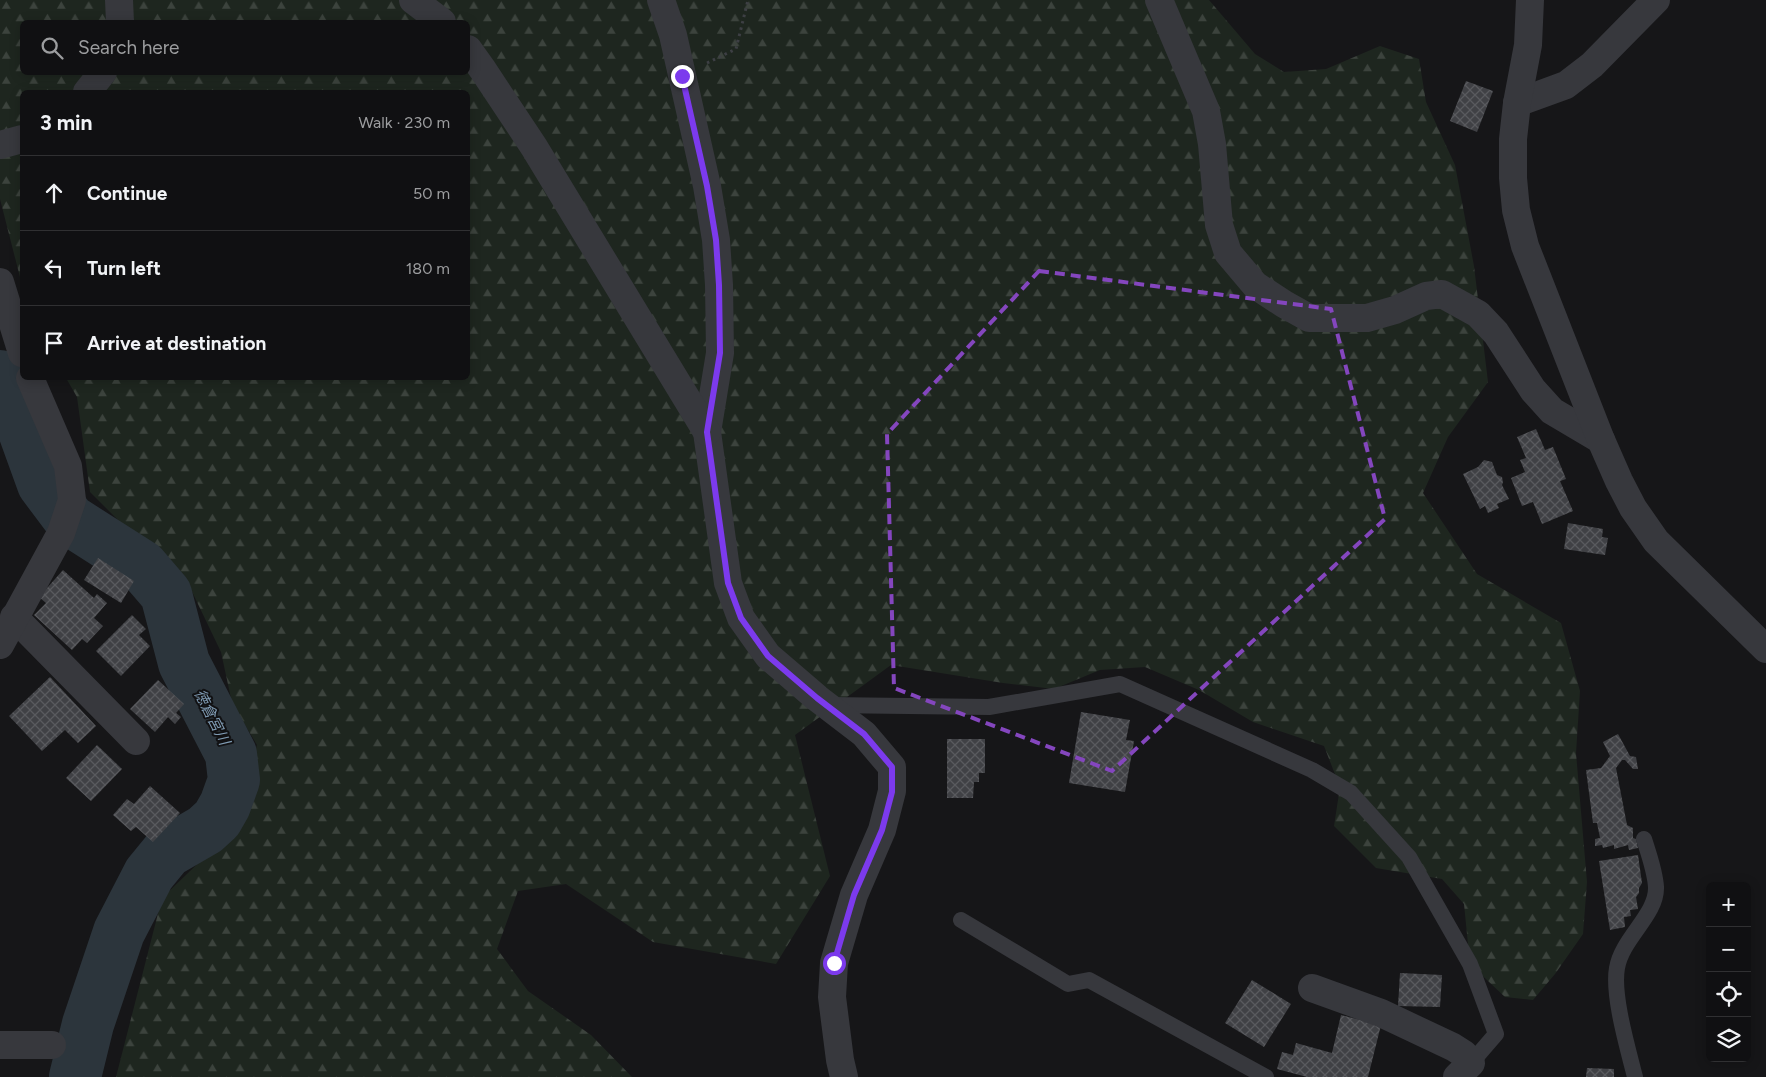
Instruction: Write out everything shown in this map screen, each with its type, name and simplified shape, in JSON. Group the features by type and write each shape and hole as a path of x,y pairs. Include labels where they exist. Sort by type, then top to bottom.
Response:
{"street":[{"path":"119,0 120,20"},
{"path":"413,0 439,20"},
{"path":"661,0 673,36 707,186 716,240 720,353 707,432 728,583 741,618 768,656 864,734 892,767 892,792 882,830 854,895 834,963 832,997 844,1077"},
{"path":"1159,0 1206,111 1212,144 1219,225 1228,253 1255,284 1309,318 1366,318 1395,310 1426,296 1442,294 1478,314 1512,355 1533,390 1552,411 1601,440"},
{"path":"1530,0 1528,44 1517,103 1513,140 1513,178 1516,210 1526,246 1601,440 1633,508 1656,541 1766,649"},
{"path":"1517,103 1566,85 1592,66 1656,0"},
{"path":"470,52 534,147 707,432"},
{"path":"89,90 101,75"},
{"path":"0,145 20,139"},
{"path":"0,282 20,347"},
{"path":"0,644 61,533 72,500 68,466 31,380"},
{"path":"14,617 136,740"},
{"path":"1312,988 1381,1013 1454,1047 1464,1054 1464,1070"},
{"path":"0,1045 52,1045"}],"lane":[{"path":"825,704 989,707 1120,684 1312,770 1351,793 1409,857 1470,964 1496,1034 1464,1070"},
{"path":"1635,1077 1620,1014 1615,977 1621,952 1654,901 1656,889 1654,875 1644,839"},
{"path":"961,920 1068,984 1089,980 1266,1077"}],"path":[{"path":"682,76 736,49 748,0"}],"highlighted area":[{"path":"1039,271 1331,309 1385,519 1112,771 894,688 887,434"}],"green space":[{"path":"0,0 1209,0 1255,54 1284,72 1326,69 1380,46 1419,59 1426,102 1455,165 1474,266 1488,382 1448,437 1423,493 1477,574 1561,623 1580,691 1576,753 1587,882 1583,934 1555,974 1533,1000 1505,997 1470,964 1464,904 1442,879 1376,868 1334,826 1340,787 1324,746 1253,722 1199,690 1145,667 1100,670 1054,689 891,665 795,735 830,876 776,964 653,942 566,884 518,891 497,949 528,991 591,1035 632,1077 116,1077 162,898 213,849 234,817 257,745 232,703 221,652 185,577 122,524 90,492 77,397 67,380 470,380 470,90 20,90 20,277 0,199"}],"building":[{"path":"1466,81 1493,91 1477,132 1450,121"},
{"path":"1536,429 1545,450 1553,447 1566,479 1560,481 1573,511 1542,524 1533,502 1522,506 1511,478 1525,472 1520,460 1526,458 1517,437"},
{"path":"1484,460 1492,462 1497,475 1502,477 1502,485 1509,499 1497,504 1499,508 1488,513 1485,506 1480,509 1463,474 1478,467"},
{"path":"1568,523 1603,529 1602,537 1608,538 1605,555 1564,549"},
{"path":"98,558 134,581 121,603 84,580"},
{"path":"63,570 94,598 97,594 107,603 94,618 103,626 87,643 82,639 72,650 34,615 46,603 39,597"},
{"path":"132,615 146,629 139,635 150,646 121,676 96,651"},
{"path":"50,677 96,726 78,743 65,730 42,751 9,716"},
{"path":"158,680 184,704 176,713 181,717 175,724 168,717 155,732 130,709"},
{"path":"1081,712 1130,720 1126,740 1134,741 1125,792 1069,783"},
{"path":"1618,734 1630,756 1636,757 1638,769 1633,769 1625,760 1622,760 1616,768 1627,825 1633,828 1633,838 1636,839 1638,848 1629,850 1628,845 1614,849 1614,845 1603,848 1602,845 1595,846 1595,839 1600,838 1597,823 1593,823 1586,770 1601,768 1610,756 1603,742"},
{"path":"947,739 985,739 985,773 979,773 979,782 974,782 973,798 947,798"},
{"path":"97,745 122,769 91,801 66,778"},
{"path":"150,786 180,813 153,842 136,827 131,831 113,815 127,799 134,804"},
{"path":"1638,855 1642,883 1636,897 1638,909 1630,910 1631,916 1624,917 1625,927 1610,930 1599,861"},
{"path":"1400,973 1442,975 1440,1007 1398,1006"},
{"path":"1252,980 1291,1004 1264,1047 1225,1023"},
{"path":"1341,1015 1381,1025 1368,1077 1307,1077 1277,1069 1282,1052 1293,1055 1296,1043 1332,1053"},
{"path":"1587,1068 1614,1069 1614,1077 1586,1077"}],"waterway":[{"name":"徳倉宮川","path":"0,376 21,423 43,484 70,520 142,566 166,594 184,663 231,754 234,780 225,805 217,819 205,830 167,852 149,874 119,932 88,1024 75,1077"}],"route":[{"path":"682,76 707,186 716,240 720,353 707,432 728,583 741,618 768,656 817,698 864,734 892,767 892,792 882,830 854,895 834,963"}]}
